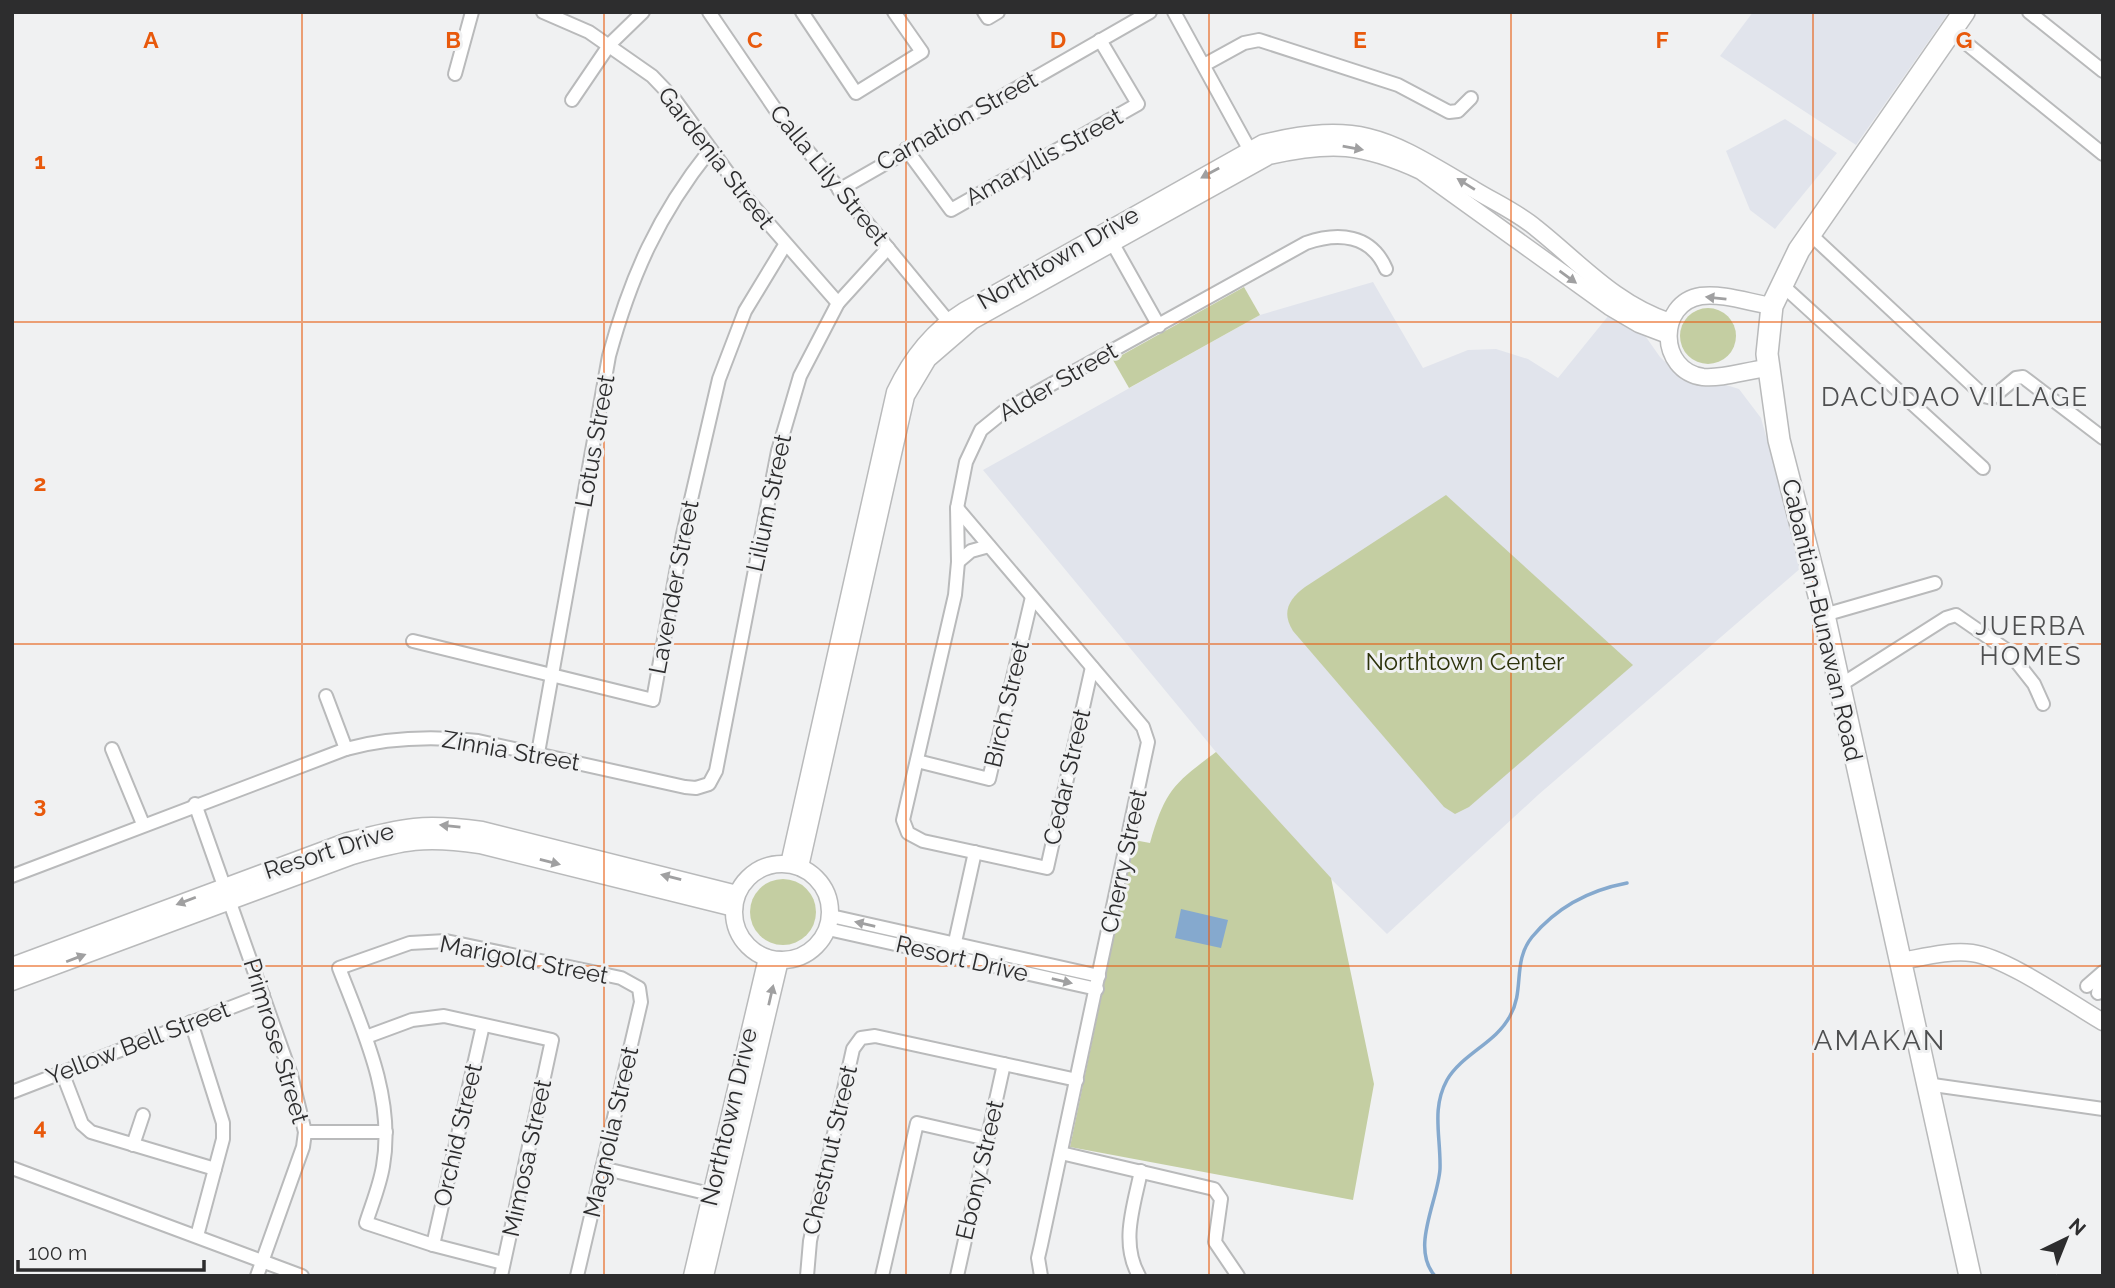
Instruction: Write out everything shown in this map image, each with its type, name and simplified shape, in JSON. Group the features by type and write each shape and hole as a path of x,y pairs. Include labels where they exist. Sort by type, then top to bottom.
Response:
{"main road":[{"name":"Cabantian-Bunawan Road","path":"1964,12 1810,234 1781,284 1772,306 1767,335 1768,368 1779,440 1824,615 1970,1276"}],"street":[{"path":"455,74 472,12"},
{"name":"Gardenia Street","path":"543,12 566,20 610,44 652,76 668,92 785,245 838,303"},
{"path":"572,100 610,44 643,12"},
{"name":"Calla Lily Street","path":"709,12 784,122 953,327"},
{"path":"802,12 856,93 922,52 894,12"},
{"name":"Carnation Street","path":"839,190 906,149 1150,12"},
{"path":"1174,12 1254,157"},
{"path":"2029,12 2103,71"},
{"path":"1951,31 2103,154"},
{"name":"Amaryllis Street","path":"906,149 951,210 1048,156 1138,104 1100,40"},
{"path":"1204,65 1244,43 1259,40 1398,85 1449,112 1458,111 1471,98"},
{"name":"Northtown Drive","path":"794,866 906,396 928,359 953,327 1254,157 1314,146 1342,146 1392,158 1422,171 1630,312 1669,328"},
{"name":"Lotus Street","path":"538,753 609,356 620,316 660,219 710,150"},
{"path":"1810,234 1984,396 1996,396 2016,378 2023,377 2103,438"},
{"path":"1109,237 1159,326"},
{"name":"Alder Street","path":"908,833 903,820 955,595 958,562 957,508 973,444 994,418 1270,261 1324,237 1354,238 1368,244 1386,269"},
{"name":"Lavender Street","path":"413,641 653,700 683,534 719,379 745,311 785,245"},
{"name":"Lilium Street","path":"709,784 716,771 788,417 812,348 838,303 888,248"},
{"path":"1781,284 1983,468"},
{"path":"1768,368 1712,377 1692,374 1672,354 1669,328 1679,308 1701,296 1772,306"},
{"name":"Cherry Street","path":"957,508 1143,727 1148,741 1038,1258 1041,1276"},
{"path":"958,562 971,551 989,546"},
{"path":"1824,615 1936,583"},
{"name":"Birch Street","path":"917,761 989,779 1032,597"},
{"path":"1839,687 1946,618 1956,615 2008,651 2034,684 2043,704"},
{"name":"Cedar Street","path":"908,833 923,841 1047,868 1091,667"},
{"path":"326,696 346,749"},
{"name":"Zinnia Street","path":"12,876 195,804 346,749 396,739 446,737 538,753 685,787 696,788 709,784"},
{"path":"112,749 143,824"},
{"path":"195,804 227,893"},
{"name":"Resort Drive","path":"12,966 227,893 409,840 443,839 522,847 736,901"},
{"path":"953,950 975,852"},
{"path":"794,866 824,887 829,922 809,953 795,959 773,959 752,950 742,938 735,924 736,901 747,878 762,868 794,866"},
{"name":"Resort Drive","path":"12,982 227,893"},
{"name":"Primrose Street","path":"227,893 291,1075 305,1132 303,1147 257,1276"},
{"name":"Resort Drive","path":"829,922 1098,982"},
{"name":"Marigold Street","path":"433,1245 366,1223 383,1167 385,1106 366,1037 339,968 410,943 446,941 621,978 639,988"},
{"path":"1902,961 1953,953 1973,953 2091,1005 2103,974"},
{"name":"Northtown Drive","path":"692,1276 717,1195 773,959"},
{"name":"Magnolia Street","path":"577,1276 641,1002 639,988"},
{"name":"Yellow Bell Street","path":"12,1092 263,995"},
{"path":"366,1037 428,1016 484,1025"},
{"path":"191,1022 223,1123 223,1139 197,1236"},
{"name":"Mimosa Street","path":"484,1025 552,1041 502,1270"},
{"name":"Orchid Street","path":"433,1245 484,1025"},
{"name":"Chestnut Street","path":"807,1276 810,1241 856,1043 861,1038 875,1036 1077,1080"},
{"name":"Ebony Street","path":"957,1276 1004,1065"},
{"path":"62,1072 82,1124 91,1132 215,1169"},
{"path":"1926,1084 2103,1110"},
{"path":"133,1144 143,1115"},
{"path":"882,1276 917,1123 987,1139"},
{"path":"305,1132 386,1132"},
{"path":"1061,1153 1207,1186 1219,1193 1221,1199 1215,1242 1238,1276"},
{"path":"12,1168 302,1276"},
{"path":"602,1168 717,1195"},
{"path":"1139,1276 1130,1260 1128,1236 1141,1171"},
{"name":"Northtown Drive","path":"705,1276 717,1195"},
{"path":"433,1245 502,1270"}],"shaded area":[{"path":"1753,12 1949,12 1856,145 1720,56"},
{"path":"1785,119 1837,153 1775,229 1750,210 1726,151"},
{"name":"Northtown Center","path":"1373,282 1423,368 1468,350 1496,349 1528,359 1558,378 1609,315 1646,337 1660,357 1680,376 1691,381 1720,383 1739,389 1761,418 1802,567 1538,795 1387,934 1330,878 1216,752 983,470 1260,315"}],"green space":[{"path":"1244,287 1260,315 1129,388 1113,360"},
{"path":"1702,308 1714,308 1724,312 1732,320 1736,336 1732,352 1724,360 1714,364 1702,364 1692,360 1684,352 1680,342 1680,330 1684,320 1692,312"},
{"name":"Northtown Center","path":"1446,495 1633,665 1469,807 1455,814 1444,807 1293,631 1287,612 1291,601 1305,587"},
{"path":"1216,752 1331,878 1374,1084 1353,1200 1070,1147 1134,840 1150,843 1161,811 1172,790"},
{"path":"783,879 796,882 806,889 813,899 816,912 813,925 806,935 796,942 783,945 770,942 760,935 753,925 750,912 753,899 760,889 770,882"}],"water":[{"path":"1181,909 1228,920 1221,948 1175,938"}],"waterway":[{"path":"1435,1276 1428,1265 1425,1238 1440,1169 1438,1112 1447,1080 1461,1063 1496,1034 1510,1016 1517,996 1522,956 1532,937 1542,926 1575,901 1600,890 1627,883"}],"district":[{"name":"DACUDAO VILLAGE","path":"1955,397"},
{"name":"JUERBA HOMES","path":"2031,641"},
{"name":"AMAKAN","path":"1880,1040"}]}
